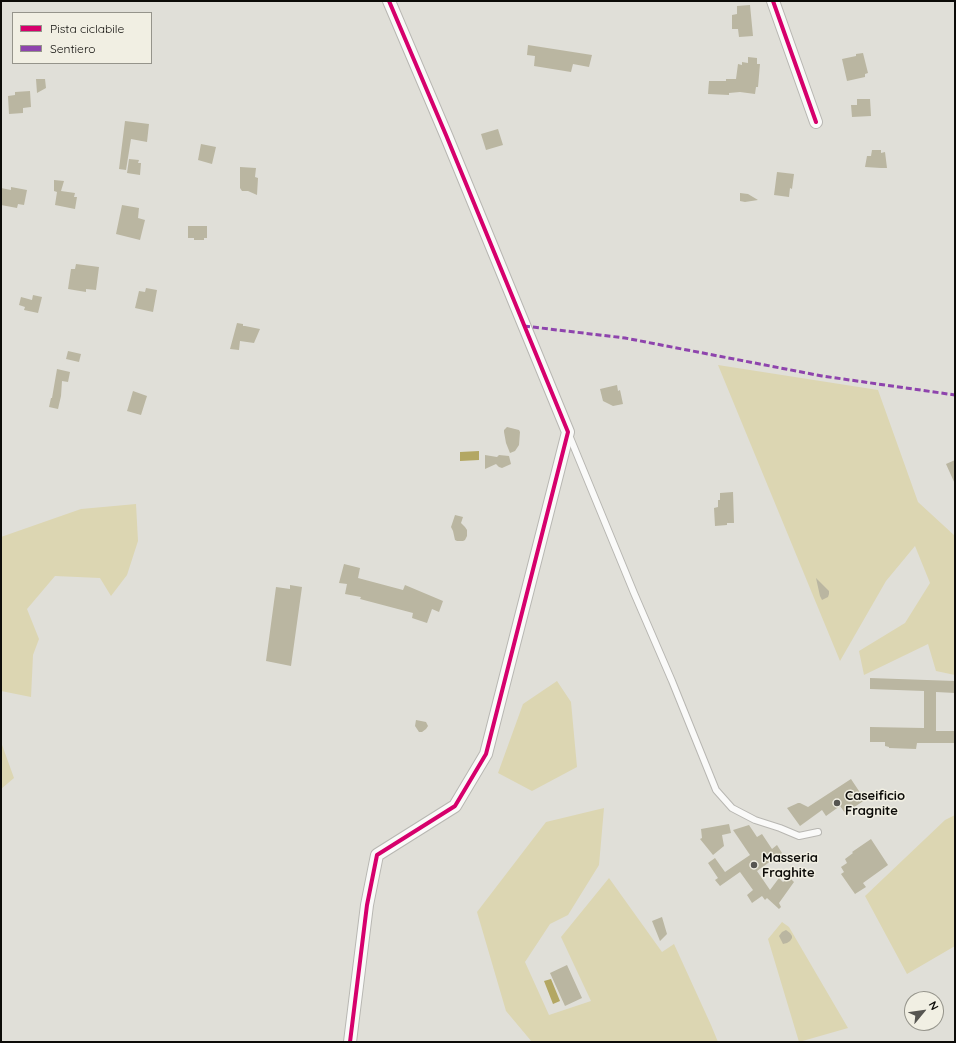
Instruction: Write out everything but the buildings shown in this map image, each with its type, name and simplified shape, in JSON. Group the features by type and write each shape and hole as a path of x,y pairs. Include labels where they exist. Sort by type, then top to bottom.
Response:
{"street":[{"path":"350,1042 367,905 377,855 455,806 486,754 568,432 446,135 389,1"},
{"path":"773,1 816,122"}],"lane":[{"path":"568,432 716,790 732,808 755,820 799,836 818,832"}],"shaded area":[{"path":"718,365 878,390 918,502 955,536 955,675 936,671 928,644 864,675 859,651 905,623 930,583 915,546 886,581 840,661"},
{"path":"479,451 479,460 460,461 460,452"},
{"path":"136,504 138,541 127,575 111,596 100,578 55,576 27,609 39,639 33,655 31,697 1,691 1,537 81,509"},
{"path":"557,681 571,702 577,767 532,791 498,773 523,704"},
{"path":"1,742 14,778 1,789"},
{"path":"604,808 599,865 568,915 550,924 525,962 549,1015 591,1001 561,937 609,878 662,952 674,944 718,1042 532,1042 506,1011 477,912 546,822"},
{"path":"955,815 955,946 907,974 865,896 945,820"},
{"path":"782,922 789,927 848,1028 799,1042 768,939"},
{"path":"551,979 560,1001 553,1004 544,981"}],"marked path":[{"path":"524,326 625,338 822,376 955,395"}],"cycle path":[{"path":"350,1042 367,905 377,855 455,806 486,754 568,432 446,135 389,1"},
{"path":"773,1 816,122"}],"place":[{"name":"Caseificio Fragnite","path":"837,803"},
{"name":"Masseria Fraghite","path":"754,865"}]}
